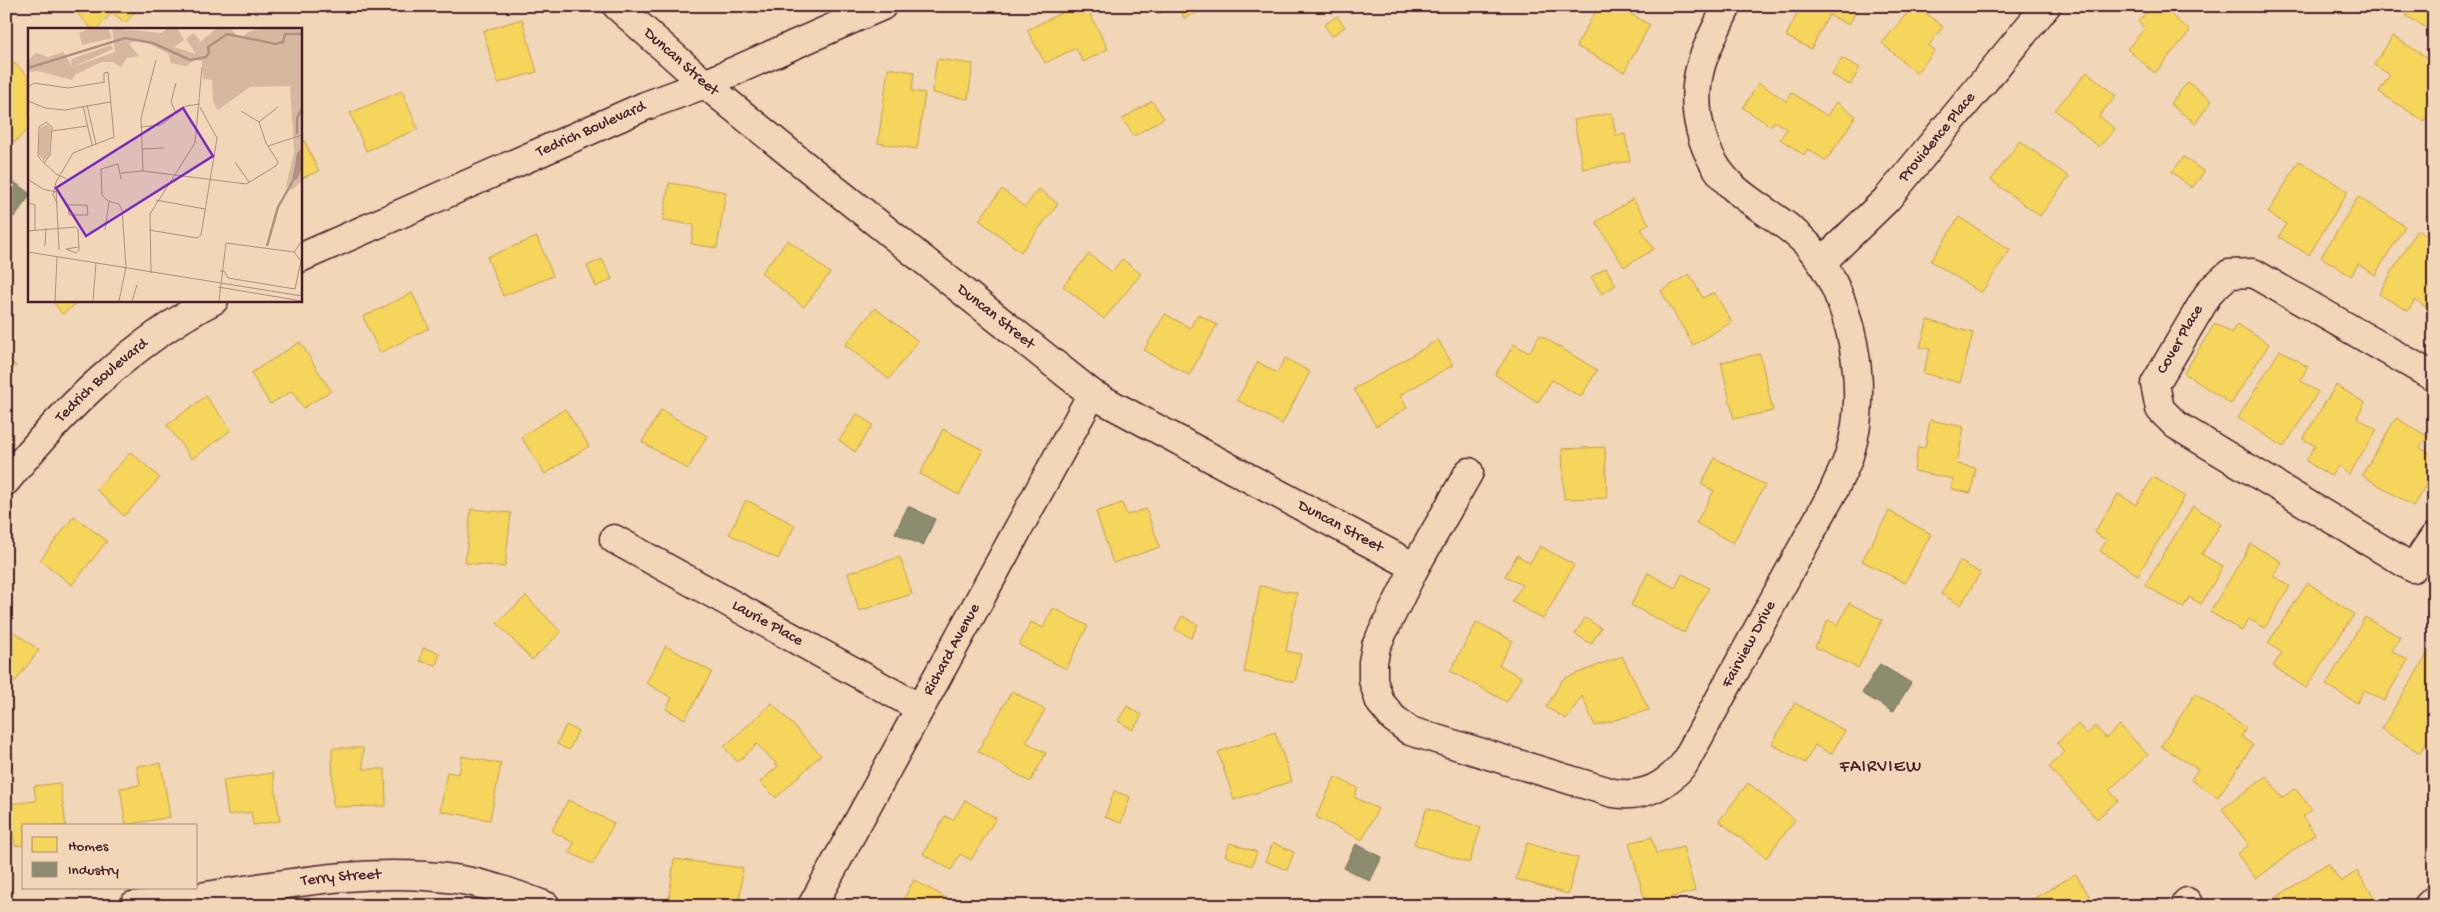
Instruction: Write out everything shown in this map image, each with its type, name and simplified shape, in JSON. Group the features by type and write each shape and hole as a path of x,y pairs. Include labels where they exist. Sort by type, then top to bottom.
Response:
{"street":[{"name":"Duncan Street","path":"617,6 705,84 1092,394 1415,567"},
{"name":"Tedrich Boulevard","path":"301,258 645,106 705,84 882,6"},
{"name":"Fairview Drive","path":"1469,472 1415,567 1376,646 1373,662 1373,680 1380,702 1393,718 1410,731 1613,793 1638,795 1657,788 1674,776 1684,764 1829,498 1850,452 1857,417 1857,371 1845,310 1837,287 1822,262 1790,228 1759,208 1732,186 1713,162 1704,143 1698,123 1697,97 1701,66 1727,6"},
{"name":"Providence Place","path":"1822,262 1886,200 2046,6"},
{"name":"Cover Place","path":"2434,377 2254,273 2230,274 2210,291 2155,384 2160,409 2176,424 2423,574 2434,536"},
{"name":"Tedrich Boulevard","path":"6,481 37,442 87,390 145,343 212,301"},
{"name":"Richard Avenue","path":"812,906 1092,394"},
{"name":"Laurie Place","path":"614,539 920,708"},
{"name":"Terry Street","path":"140,905 316,879 395,874 456,879 507,891 546,906"},
{"path":"2428,906 2434,900"}],"building: Homes":[{"path":"70,6 140,6 125,23 112,12 98,28 91,28"},
{"path":"1075,6 1086,6 1108,49 1083,62 1076,48 1045,63 1027,30"},
{"path":"1154,6 1176,6 1157,14"},
{"path":"1179,6 1208,6 1209,8 1184,18"},
{"path":"1599,6 1617,6 1650,25 1624,72 1576,46"},
{"path":"1801,6 1859,6 1849,25 1829,15 1811,49 1786,36"},
{"path":"1913,6 1918,6 1943,27 1929,45 1935,51 1916,73 1882,43"},
{"path":"2152,6 2161,6 2190,31 2155,73 2127,49 2145,28 2138,22"},
{"path":"2412,6 2434,6 2434,32 2406,16"},
{"path":"1337,16 1345,27 1332,36 1324,25"},
{"path":"522,19 537,72 498,83 483,31"},
{"path":"2393,36 2434,62 2434,105 2424,121 2379,92 2390,75 2374,65"},
{"path":"1842,58 1860,68 1850,85 1832,75"},
{"path":"937,59 973,64 968,99 932,93"},
{"path":"14,63 28,76 28,129 15,142 6,134 6,71"},
{"path":"888,68 914,72 912,91 925,93 917,149 878,143"},
{"path":"2087,72 2116,96 2099,116 2115,129 2099,147 2055,110"},
{"path":"2188,82 2212,101 2195,123 2170,104"},
{"path":"1759,83 1786,101 1791,92 1827,116 1836,102 1856,116 1826,161 1808,149 1804,155 1780,139 1787,129 1774,121 1771,126 1743,108"},
{"path":"402,91 418,129 366,151 350,113"},
{"path":"1152,101 1164,118 1134,136 1122,119"},
{"path":"1612,113 1616,136 1625,134 1630,161 1583,169 1574,120"},
{"path":"301,134 319,171 301,179"},
{"path":"2020,141 2069,177 2040,216 1991,180"},
{"path":"2184,157 2204,172 2192,188 2172,172"},
{"path":"2299,161 2348,191 2309,255 2279,237 2286,224 2268,213"},
{"path":"669,183 726,192 717,248 691,244 694,225 663,220"},
{"path":"1002,189 1025,207 1039,189 1058,204 1021,252 979,220"},
{"path":"2358,197 2405,226 2375,275 2358,264 2351,276 2321,257"},
{"path":"1633,199 1649,224 1641,229 1654,249 1624,267 1596,222"},
{"path":"1959,217 2010,250 1981,293 1931,261"},
{"path":"2417,230 2434,240 2433,311 2415,300 2408,311 2379,294"},
{"path":"537,237 553,276 503,296 487,257"},
{"path":"788,240 830,273 804,307 761,273"},
{"path":"1089,254 1112,272 1122,259 1141,274 1104,319 1063,286"},
{"path":"602,259 612,279 596,287 587,266"},
{"path":"1606,268 1616,285 1602,294 1591,277"},
{"path":"1689,274 1703,298 1714,292 1732,322 1693,345 1661,291"},
{"path":"412,293 429,328 380,353 363,317"},
{"path":"53,301 80,301 62,314"},
{"path":"875,308 918,341 889,379 845,345"},
{"path":"1165,314 1190,328 1198,314 1217,325 1189,375 1144,350"},
{"path":"1928,320 1973,333 1960,383 1923,373 1930,349 1920,347"},
{"path":"2215,323 2231,333 2237,324 2269,344 2231,404 2184,373"},
{"path":"1540,335 1597,370 1581,397 1552,380 1538,402 1495,375 1514,344 1529,353"},
{"path":"1438,340 1453,365 1400,395 1407,408 1376,426 1354,389"},
{"path":"300,342 331,391 303,408 292,391 270,404 251,373"},
{"path":"2280,350 2308,367 2300,380 2318,392 2284,447 2238,418"},
{"path":"1760,354 1773,411 1734,419 1721,362"},
{"path":"6,356 16,366 6,376"},
{"path":"1285,358 1310,372 1282,424 1237,400 1258,362 1277,373"},
{"path":"2336,385 2365,403 2357,417 2377,430 2349,474 2338,466 2331,476 2306,461 2315,446 2303,439"},
{"path":"206,396 231,430 192,459 167,425"},
{"path":"565,409 589,446 545,474 521,437"},
{"path":"661,410 707,436 688,469 642,442"},
{"path":"857,414 873,425 855,452 839,440"},
{"path":"2396,418 2427,436 2420,448 2434,456 2434,472 2413,506 2362,475"},
{"path":"1930,420 1964,427 1957,464 1976,468 1971,493 1951,489 1953,479 1914,471 1918,447 1925,448"},
{"path":"943,429 983,450 959,495 920,474"},
{"path":"1605,447 1607,498 1564,499 1562,449"},
{"path":"131,452 160,478 124,516 96,489"},
{"path":"1715,458 1765,485 1733,543 1696,523 1714,491 1701,484"},
{"path":"2153,477 2185,496 2138,575 2100,551 2107,540 2094,533 2118,494 2136,505"},
{"path":"746,500 795,525 778,559 729,534"},
{"path":"1122,503 1127,515 1146,509 1160,547 1113,563 1096,512"},
{"path":"2193,506 2221,524 2202,554 2223,567 2201,604 2189,597 2183,608 2145,585"},
{"path":"471,509 511,513 505,567 465,563"},
{"path":"1889,511 1931,534 1905,583 1862,561"},
{"path":"74,516 107,541 72,585 40,560"},
{"path":"2251,544 2282,562 2273,576 2290,586 2265,628 2249,619 2242,631 2210,612"},
{"path":"1540,546 1574,565 1543,619 1512,602 1522,585 1505,576 1517,555 1530,563"},
{"path":"900,557 912,594 859,611 848,573"},
{"path":"1960,561 1980,573 1961,605 1941,594"},
{"path":"1648,573 1675,588 1682,574 1709,588 1684,633 1631,605"},
{"path":"2308,583 2354,614 2306,688 2273,666 2282,653 2268,643"},
{"path":"1260,586 1297,593 1286,651 1301,654 1295,682 1244,672"},
{"path":"526,596 561,632 532,660 497,623"},
{"path":"1849,603 1882,620 1858,668 1815,647 1828,620 1838,625"},
{"path":"1053,608 1088,626 1066,669 1019,645 1031,622 1043,628"},
{"path":"1182,616 1198,625 1191,638 1175,629"},
{"path":"2365,617 2400,637 2392,651 2408,660 2384,701 2364,690 2357,703 2326,685"},
{"path":"1585,618 1601,628 1591,644 1575,634"},
{"path":"1477,622 1513,641 1499,665 1521,677 1507,702 1450,671"},
{"path":"6,626 39,650 11,687 6,683"},
{"path":"666,646 712,672 685,719 666,709 672,698 646,683"},
{"path":"423,648 440,653 436,665 420,661"},
{"path":"2429,652 2434,655 2434,747 2426,742 2420,753 2381,729"},
{"path":"1622,656 1649,710 1595,726 1582,696 1566,719 1546,707 1563,679"},
{"path":"1012,691 1045,710 1026,742 1046,753 1030,782 978,751"},
{"path":"2195,694 2246,728 2241,737 2253,745 2218,797 2191,780 2198,769 2161,746"},
{"path":"772,703 821,755 776,798 760,782 778,766 757,744 738,762 724,747"},
{"path":"1795,703 1845,731 1831,754 1815,745 1805,763 1772,744"},
{"path":"1127,706 1142,715 1133,730 1118,721"},
{"path":"2078,724 2087,734 2095,726 2106,738 2120,725 2148,755 2109,790 2118,800 2097,819 2049,767 2065,752 2057,743"},
{"path":"566,725 578,731 569,750 557,744"},
{"path":"1275,732 1292,781 1234,800 1218,752"},
{"path":"332,748 363,748 363,769 385,769 386,806 333,807"},
{"path":"462,756 501,764 490,820 440,811 447,772 459,774"},
{"path":"161,763 170,817 126,824 120,788 140,785 137,766"},
{"path":"273,773 280,821 253,825 251,812 228,815 223,780"},
{"path":"2266,776 2282,798 2295,788 2312,810 2302,817 2315,834 2256,879 2237,854 2249,845 2222,809"},
{"path":"1335,777 1358,788 1354,797 1378,809 1362,840 1316,817"},
{"path":"60,783 66,824 22,824 22,845 15,846 9,804 36,801 34,786"},
{"path":"1748,783 1795,820 1766,858 1719,821"},
{"path":"1114,791 1130,797 1121,823 1105,817"},
{"path":"568,800 614,823 593,864 569,852 574,843 552,831"},
{"path":"965,800 996,818 971,860 960,854 951,870 923,854 945,816 953,820"},
{"path":"1427,808 1481,828 1469,863 1414,844"},
{"path":"1652,837 1656,854 1683,847 1695,891 1646,904 1629,843"},
{"path":"1230,843 1257,852 1252,866 1225,856"},
{"path":"1273,843 1294,852 1287,870 1265,861"},
{"path":"1527,843 1578,858 1568,894 1516,879"},
{"path":"674,859 743,868 739,906 669,898"},
{"path":"2328,863 2341,882 2357,871 2374,897 2361,906 2280,906 2282,904 2277,897"},
{"path":"2076,874 2095,906 2028,906 2026,903"},
{"path":"914,880 959,905 959,906 900,906"},
{"path":"1469,899 1484,905 1484,906 1466,906"}],"building: Industry":[{"path":"6,176 28,192 28,198 14,217 6,211"},
{"path":"908,506 935,519 923,546 895,533"},
{"path":"1880,664 1911,683 1893,712 1862,693"},
{"path":"1356,844 1382,857 1370,881 1344,868"}],"district":[{"name":"FAIRVIEW","path":"1881,767"}]}
